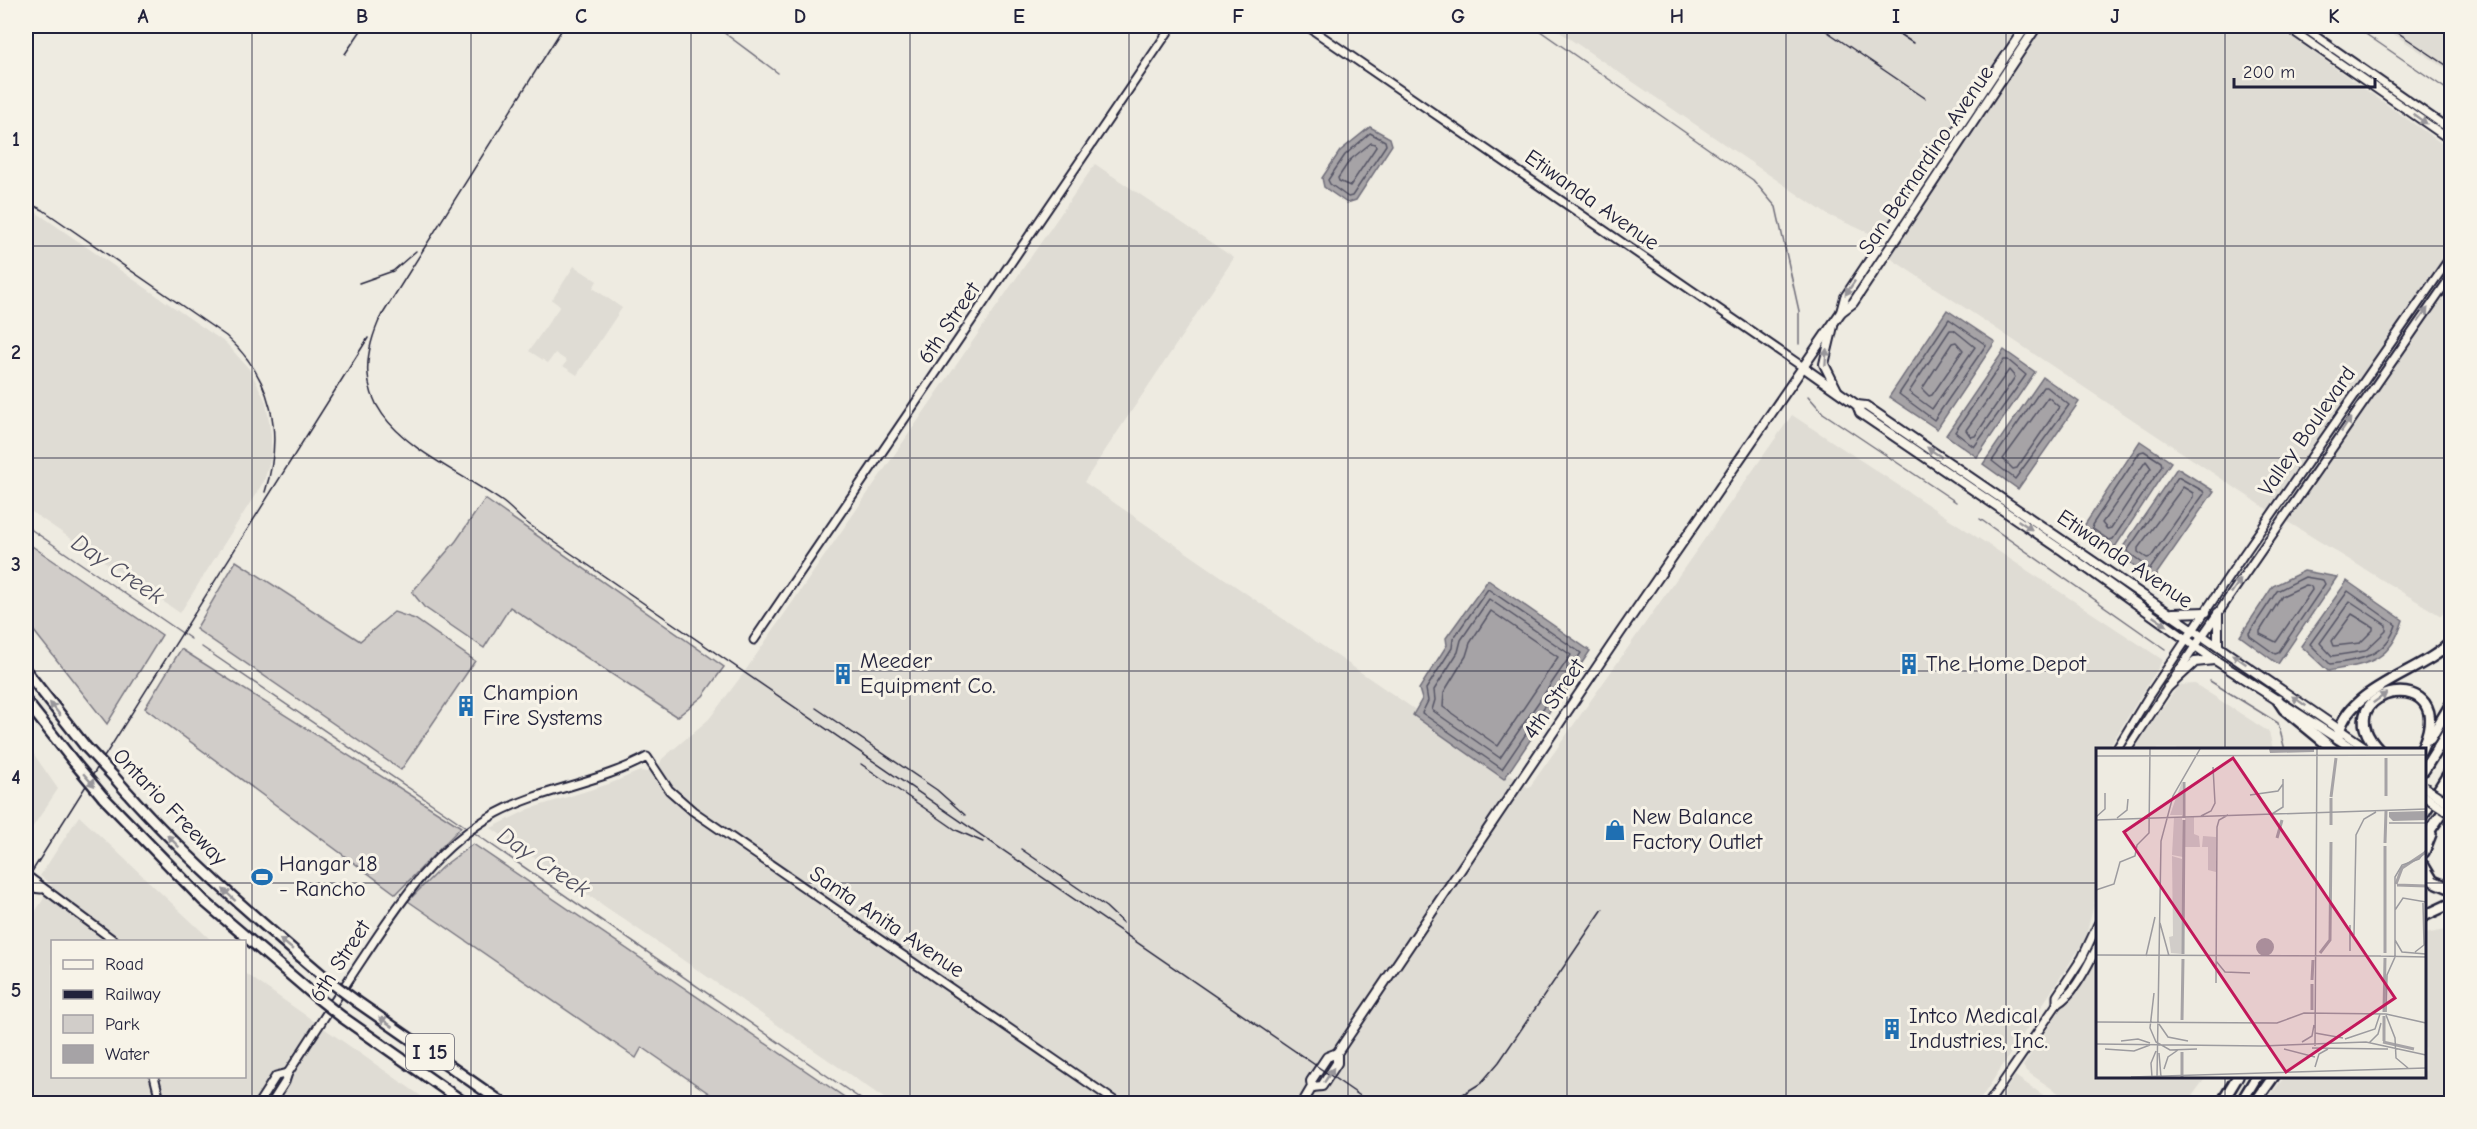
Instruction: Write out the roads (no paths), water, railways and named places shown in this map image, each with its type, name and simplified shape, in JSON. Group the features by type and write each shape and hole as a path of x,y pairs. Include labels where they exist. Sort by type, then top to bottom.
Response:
{"highway":[{"path":"2338,733 2370,692 2434,656 2451,641"},
{"name":"Ontario Freeway","path":"26,671 85,746 140,808 244,909 356,1001 504,1104"},
{"path":"2378,748 2367,733 2367,715 2377,698 2396,691 2413,694 2426,708 2430,723 2423,748"},
{"path":"2278,700 2284,710 2332,748"},
{"name":"Ontario Freeway","path":"26,701 104,797 204,901 342,1017 466,1104"},
{"path":"2423,748 2451,702"},
{"path":"2426,767 2451,725"},
{"path":"2426,810 2451,768"},
{"path":"2426,849 2449,810 2451,799"},
{"path":"2426,837 2449,810"},
{"path":"2426,869 2435,883 2451,889"},
{"path":"2426,915 2451,903"},
{"path":"2221,1104 2237,1078"},
{"path":"2240,1104 2256,1078"},
{"path":"2254,1104 2273,1079"}],"main road":[{"name":"San Bernardino Avenue","path":"1841,312 1845,297 2026,26"},
{"name":"San Bernardino Avenue","path":"1803,367 1841,312 1853,303 2037,26"},
{"path":"1834,322 1824,360 1828,374 1838,391"},
{"name":"Etiwanda Avenue","path":"1803,367 1857,405 1866,406 2204,634 2338,733 2353,748"},
{"name":"4th Street","path":"1312,1087 1322,1086 1337,1063 1337,1053 1620,633 1803,367"},
{"name":"Etiwanda Avenue","path":"1857,405 1860,413 2188,639 2215,660 2278,700 2365,748"},
{"path":"2172,613 2194,615 2206,612"},
{"path":"2218,613 2218,645"},
{"path":"2168,687 2195,662 2215,660"},
{"path":"2426,789 2449,810"},
{"path":"2426,797 2449,810"},
{"name":"4th Street","path":"1302,1104 1312,1087 1311,1081 1327,1057 1337,1053"}],"street":[{"name":"6th Street","path":"754,640 1172,26"},
{"name":"Etiwanda Avenue","path":"1307,26 1803,367"},
{"path":"2286,26 2451,141"},
{"path":"2301,26 2451,130"},
{"path":"2362,78 2368,78 2393,95 2405,98"},
{"name":"Valley Boulevard","path":"2150,694 2451,255"},
{"name":"Valley Boulevard","path":"2138,731 2451,275"},
{"path":"2128,748 2138,731 2135,724 2150,701 2150,694"},
{"path":"2117,748 2150,694"},
{"name":"6th Street","path":"271,1104 288,1073 399,903 422,874 459,838 481,822 518,803 620,770 646,757"},
{"name":"Santa Anita Avenue","path":"646,757 669,790 693,812 1119,1104"},
{"path":"26,875 41,889 113,940"},
{"path":"26,884 32,888 41,889"},
{"path":"2057,1004 2057,996 2082,958 2096,926"},
{"path":"1988,1104 2057,1004 2070,991 2096,948"},
{"name":"6th Street","path":"258,1104 276,1076 288,1073"},
{"path":"154,1078 161,1104"}],"water":[{"path":"1370,127 1390,138 1392,145 1356,200 1347,203 1324,187 1322,178 1340,151"},
{"path":"1947,310 1995,342 1937,429 1889,397"},
{"path":"2004,350 2035,372 1977,457 1946,435"},
{"path":"2043,377 2079,402 2018,489 1983,464"},
{"path":"2140,441 2171,462 2113,550 2082,529"},
{"path":"2177,468 2214,491 2153,579 2118,554"},
{"path":"2304,571 2337,577 2278,664 2240,636 2273,586"},
{"path":"1488,580 1590,651 1504,779 1413,715 1422,699 1419,689 1447,645 1446,638"},
{"path":"2347,581 2403,620 2398,634 2384,653 2365,663 2328,671 2301,646"}],"waterway":[{"path":"715,26 778,73"},
{"path":"1533,26 1753,180 1776,207 1799,311 1799,344"},
{"path":"2354,26 2452,93"},
{"path":"1808,396 1823,413 1956,502"},
{"path":"1980,519 2165,649"},
{"name":"Day Creek","path":"26,526 191,639"},
{"name":"Day Creek","path":"202,647 469,829"},
{"path":"2210,681 2278,723 2284,748"},
{"name":"Day Creek","path":"473,832 868,1104"}],"railway":[{"path":"345,54 364,26"},
{"path":"379,320 564,26"},
{"path":"1819,26 1925,98"},
{"path":"1887,26 1913,43"},
{"path":"2388,26 2452,69"},
{"path":"26,202 43,210 226,336 242,352 255,370 270,408 274,449 265,492"},
{"path":"359,283 393,271 416,251"},
{"path":"382,314 369,351 369,382 378,408 396,430 419,449 503,502 524,521 1372,1104"},
{"path":"26,881 368,338"},
{"path":"816,708 937,790 965,815"},
{"path":"861,764 956,830 983,842"},
{"path":"1021,849 1106,907 1123,923"},
{"path":"1447,1104 1481,1083 1499,1062 1603,909"}],"place":[{"name":"The Home Depot","path":"1909,664"},
{"name":"Meeder Equipment Co.","path":"843,674"},
{"name":"Champion Fire Systems","path":"466,706"},
{"name":"New Balance Factory Outlet","path":"1615,830"},
{"name":"Hangar 18 - Rancho","path":"262,877"},
{"name":"Intco Medical Industries, Inc.","path":"1892,1029"}]}
